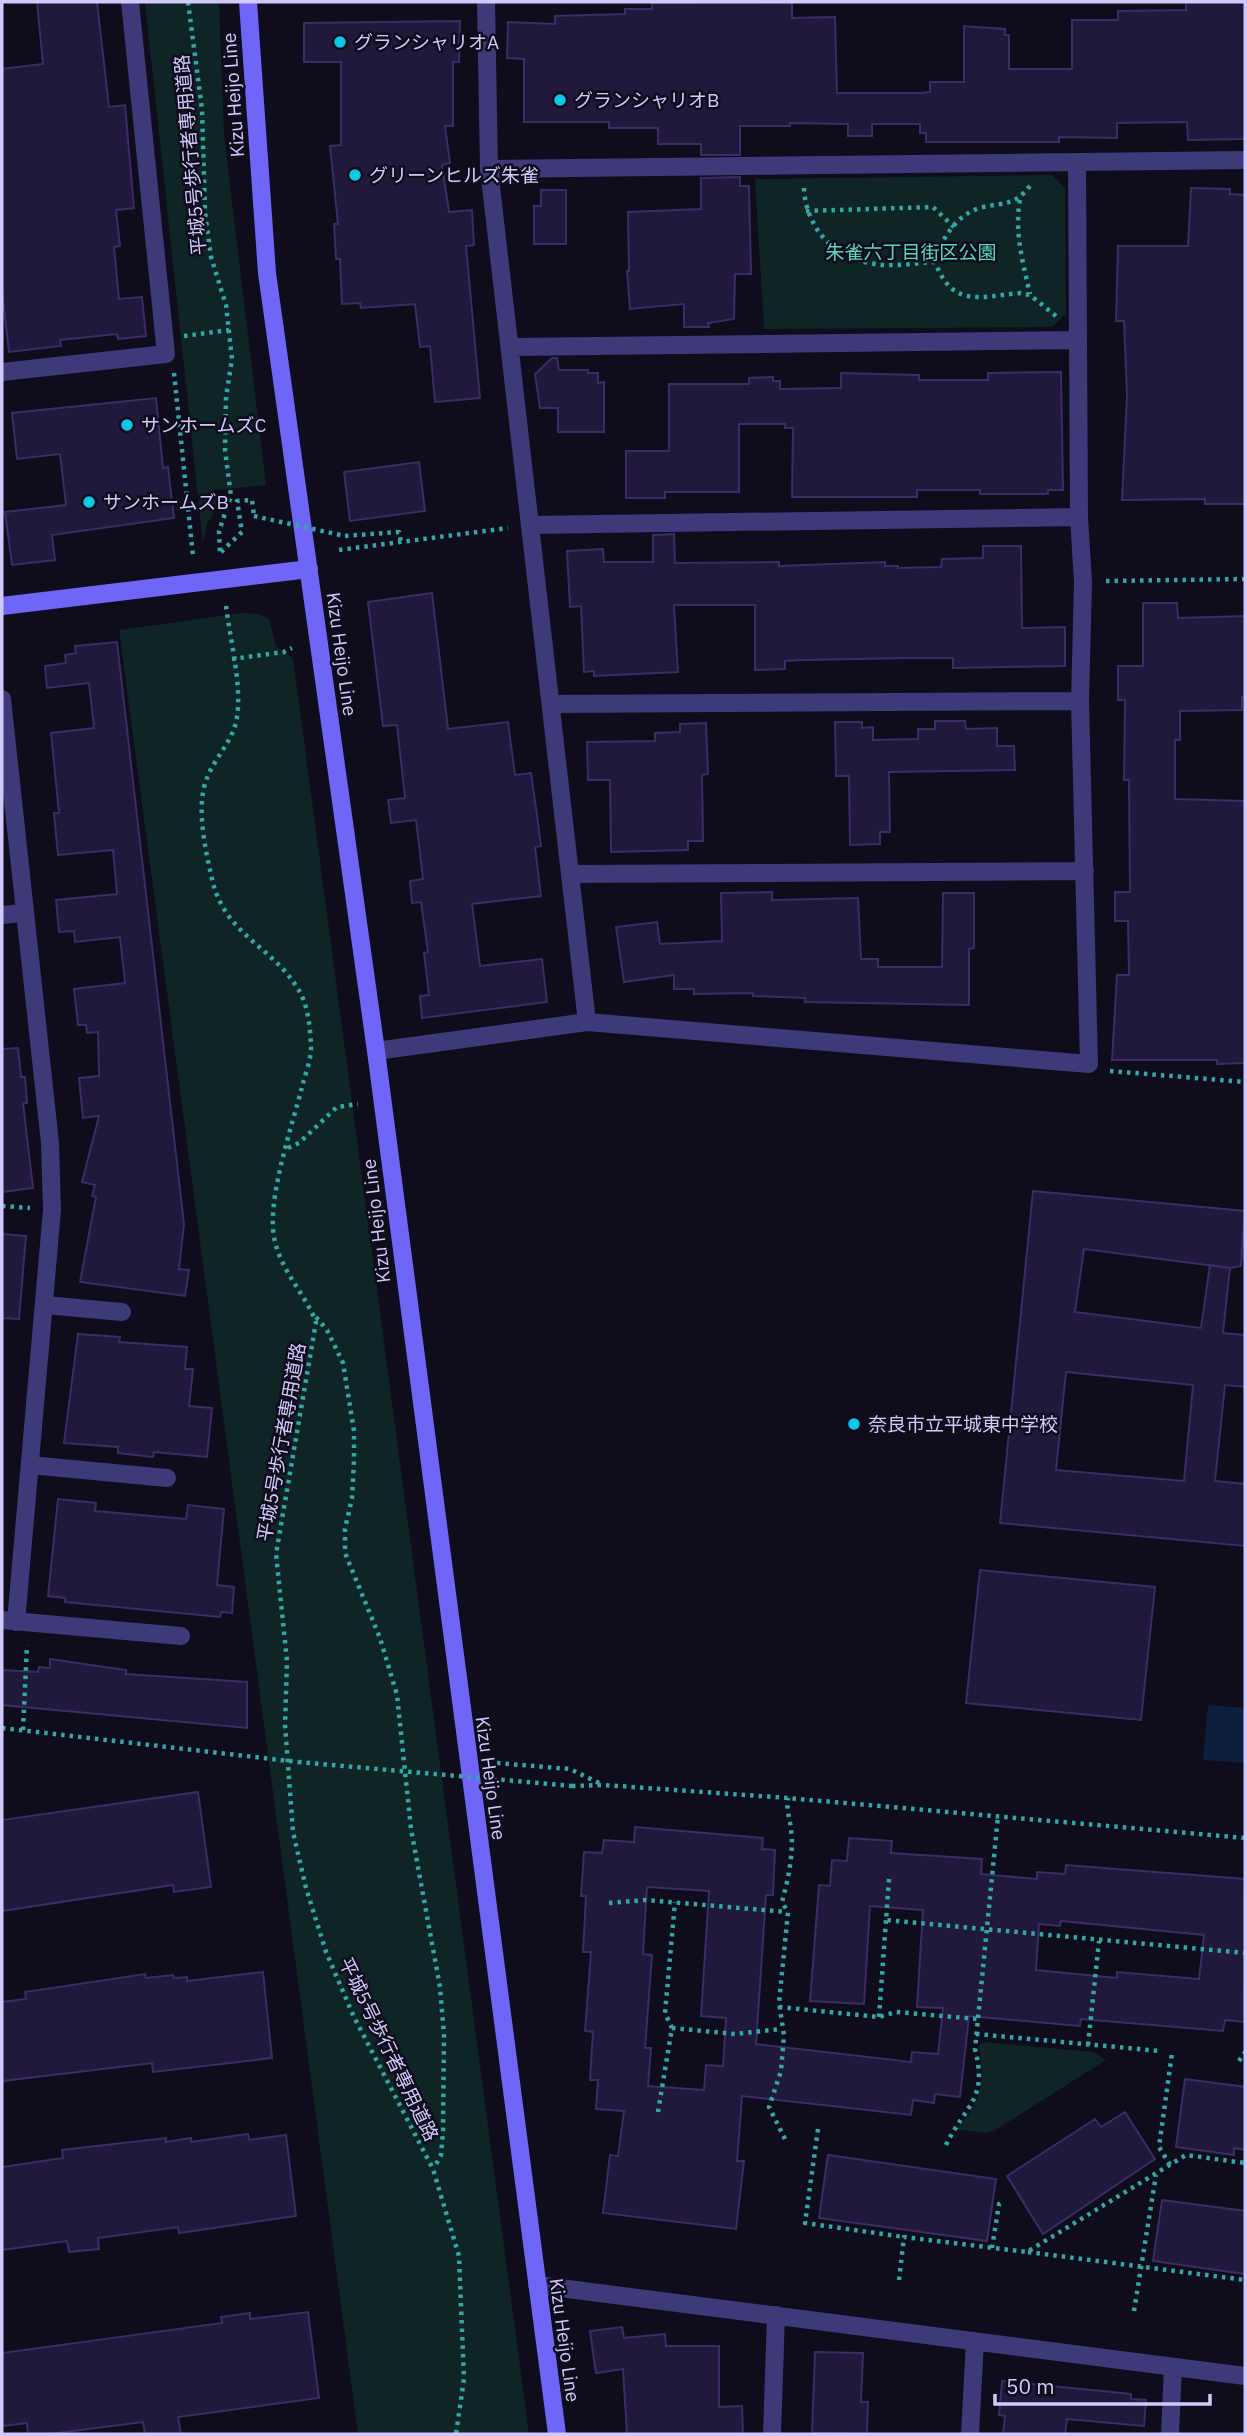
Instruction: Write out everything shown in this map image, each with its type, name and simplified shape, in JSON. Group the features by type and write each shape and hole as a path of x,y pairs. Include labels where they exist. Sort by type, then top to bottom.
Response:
{"main road":[{"name":"Kizu Heijo Line","path":"248,2 267,273 376,1051 557,2434"},
{"path":"2,606 309,569"}],"street":[{"path":"2,372 165,346 130,2"},
{"path":"486,2 489,169 553,704 587,1022"},
{"path":"489,169 1245,160"},
{"path":"376,1051 587,1022 1089,1064 1080,701 1083,582 1079,517 1077,163"},
{"path":"511,347 1078,337"},
{"path":"531,525 1079,517"},
{"path":"2,699 23,913 50,1143 52,1210 15,1621 181,1636"},
{"path":"553,704 1080,701"},
{"path":"572,874 1085,871"},
{"path":"2,915 23,913"},
{"path":"45,1305 122,1312"},
{"path":"30,1465 167,1478"},
{"path":"537,2285 1245,2376"},
{"path":"772,2434 776,2315"},
{"path":"970,2434 975,2341"},
{"path":"1170,2434 1173,2367"}],"path":[{"name":"平城5号歩行者専用道路","path":"188,2 203,121 205,212 211,257 226,304 232,359 226,397 225,450 231,496 219,531 220,553 242,532 237,502 253,500 254,516 345,536 399,532 401,542"},
{"path":"1048,163 1020,199 1018,238 1030,295 1078,337"},
{"path":"802,166 806,211 820,236 847,255 875,264 935,262"},
{"path":"1020,199 979,208 941,240 935,262 948,287 958,295 1030,295"},
{"path":"806,211 933,207 954,227"},
{"path":"193,556 174,369 165,346 229,330"},
{"path":"339,550 531,525"},
{"path":"1083,582 1245,579"},
{"path":"226,606 238,704 237,719 206,780 201,800 210,867 219,902 237,929 289,976 306,1007 312,1048 273,1208 274,1239 287,1274 327,1330 343,1363 354,1451 352,1499 345,1528 345,1553 380,1638 397,1695 411,1829 440,1987 444,2035 443,2132 441,2155 433,2169"},
{"path":"232,659 284,652 292,648"},
{"path":"1089,1064 1103,1070 1245,1082"},
{"path":"288,1148 299,1143 337,1107 358,1104"},
{"name":"平城5号歩行者専用道路","path":"313,1314 316,1325 276,1554 287,1661 285,1725 296,1852 326,1952 354,2017 433,2169 458,2256 464,2379 456,2434"},
{"path":"15,1621 23,1730"},
{"path":"2,1728 290,1762 572,1786 604,1785 788,1798 1245,1838"},
{"path":"497,1763 570,1769 604,1785"},
{"path":"785,2139 769,2108 781,2071 784,2035 779,2007 788,1912 782,1902 788,1881 792,1832 786,1808 788,1798"},
{"path":"946,2145 978,2095 976,2034 989,1930 998,1816"},
{"path":"879,2017 890,1879"},
{"path":"609,1903 646,1900 788,1912"},
{"path":"658,2112 672,2028 665,2012 675,1902"},
{"path":"886,1920 1245,1953"},
{"path":"1088,2045 1099,1941"},
{"path":"779,2007 879,2017 896,2012 978,2020"},
{"path":"672,2028 735,2034 781,2029"},
{"path":"976,2034 1160,2051"},
{"path":"1239,2061 1245,2052"},
{"path":"1170,2165 1159,2147 1172,2053"},
{"path":"818,2129 805,2223 1245,2280"},
{"path":"1027,2252 1186,2155 1245,2163"},
{"path":"1134,2311 1156,2174"},
{"path":"992,2248 999,2204 1004,2201"},
{"path":"899,2280 904,2237"}],"green space":[{"path":"145,2 219,2 224,135 266,485 215,490 218,506 206,525 203,544"},
{"name":"朱雀六丁目街区公園","path":"1052,175 1065,188 1066,314 1052,327 764,329 755,179"},
{"path":"243,613 259,614 269,619 276,646 293,658 529,2434 358,2434 119,630"},
{"path":"984,2042 1093,2052 1106,2060 994,2131 985,2133 957,2129 972,2109 980,2091 982,2071 979,2046"}],"water":[{"path":"1208,1705 1245,1708 1245,1763 1203,1760"}],"building":[{"path":"37,2 97,2 109,107 125,105 134,208 116,210 120,246 114,247 119,299 142,297 146,336 118,339 117,334 60,340 61,346 9,352 2,291 2,69 43,64"},
{"path":"792,2 792,18 835,17 837,93 920,93 930,92 930,82 964,82 964,26 1005,29 1005,35 1009,35 1009,69 1072,69 1072,20 1118,20 1118,11 1186,10 1186,2 1245,2 1245,139 1188,140 1187,122 1117,123 1117,138 1059,137 1059,142 926,142 926,133 920,133 920,124 872,124 872,136 848,136 848,124 790,123 790,126 740,126 740,155 701,155 701,144 658,144 658,128 609,128 609,122 524,122 524,59 507,58 508,22 555,24 555,16 625,14 625,9 652,9 652,3"},
{"path":"460,21 459,62 453,62 453,126 445,126 450,163 442,165 449,212 472,210 474,245 466,246 480,398 435,402 430,346 420,347 415,304 361,308 360,303 342,304 340,259 336,259 334,224 338,224 330,146 341,145 341,62 304,62 304,23"},
{"path":"740,177 740,186 749,186 751,274 735,274 734,319 708,323 709,327 684,327 684,304 630,309 627,271 628,212 701,209 701,178"},
{"path":"1191,188 1230,189 1230,194 1245,195 1245,504 1205,504 1205,499 1122,500 1127,395 1124,321 1116,321 1118,246 1188,246"},
{"path":"541,190 566,190 566,244 534,244 534,206 541,206"},
{"path":"552,358 557,358 559,370 588,370 588,373 598,373 598,383 604,382 604,432 558,432 558,408 540,408 535,374"},
{"path":"1061,372 1063,490 1048,490 1048,494 980,494 980,490 917,490 917,497 792,497 793,428 785,428 785,424 739,424 739,492 665,492 665,498 626,498 626,451 669,451 669,384 749,384 749,378 773,377 773,381 780,381 780,389 841,388 841,373 919,375 919,380 988,380 988,373"},
{"path":"156,398 163,468 168,467 174,518 52,535 55,560 12,565 5,512 66,505 60,454 17,459 12,413"},
{"path":"419,462 425,511 350,521 344,472"},
{"path":"674,534 675,563 779,562 779,566 885,562 885,566 898,568 941,567 942,559 983,558 983,546 1021,546 1022,628 1065,627 1065,666 953,668 953,658 911,658 785,661 785,669 755,670 755,605 674,605 678,672 594,676 594,671 584,672 581,606 570,607 567,551 603,549 604,562 653,562 653,535"},
{"path":"432,593 448,729 508,722 515,775 531,773 541,846 535,847 541,896 472,904 480,966 542,959 547,1002 422,1018 420,996 429,995 424,953 428,952 421,902 412,903 410,881 423,879 416,820 391,823 388,800 405,798 397,725 383,726 368,602"},
{"path":"1143,603 1177,603 1178,618 1245,616 1245,697 1242,697 1242,710 1180,711 1180,740 1175,740 1175,799 1245,801 1245,1063 1217,1064 1217,1060 1112,1060 1117,975 1129,975 1128,921 1115,921 1115,892 1130,892 1129,780 1124,780 1125,700 1118,700 1118,666 1143,666"},
{"path":"117,642 184,1224 179,1269 189,1270 185,1296 80,1282 96,1197 92,1196 95,1185 82,1182 99,1116 83,1118 79,1078 99,1076 98,1032 87,1033 86,1025 78,1025 74,989 125,983 120,937 75,942 74,931 59,932 56,900 117,894 113,850 58,855 54,813 59,813 51,733 94,728 89,683 47,688 45,666 66,663 65,655 76,653 75,646"},
{"path":"935,721 965,721 966,729 997,728 997,746 1014,746 1015,770 889,772 890,832 880,832 880,844 850,845 849,776 836,776 835,722 862,722 862,728 873,727 873,740 918,739 918,729 935,729"},
{"path":"706,723 708,774 702,775 703,841 688,841 688,850 611,852 610,780 588,780 587,742 655,741 655,733 680,732 680,724"},
{"path":"772,892 772,900 858,898 861,959 878,959 878,967 942,967 943,893 974,893 974,948 969,949 969,1005 805,1002 805,998 753,996 753,993 694,994 694,989 674,989 674,975 624,982 616,927 657,922 660,944 722,941 721,893"},
{"path":"18,1048 21,1077 25,1077 27,1103 23,1103 33,1188 2,1192 2,1049"},
{"path":"1033,1191 1245,1211 1241,1266 1230,1268 1223,1333 1245,1335 1245,1387 1225,1385 1215,1481 1245,1484 1245,1546 1000,1523","holes":["1084,1249 1210,1265 1201,1328 1075,1312","1066,1372 1193,1385 1184,1481 1056,1470"]},
{"path":"2,1234 26,1236 19,1319 2,1318"},
{"path":"78,1334 120,1337 119,1342 187,1347 185,1369 193,1369 189,1406 212,1408 207,1457 154,1452 153,1457 118,1453 118,1447 64,1443"},
{"path":"58,1499 96,1503 95,1511 186,1519 188,1505 224,1509 217,1585 234,1587 232,1613 221,1612 220,1617 65,1602 65,1598 48,1596"},
{"path":"980,1570 1155,1587 1141,1720 966,1703"},
{"path":"50,1659 126,1670 126,1674 247,1682 247,1728 2,1705 2,1670 38,1672 39,1667 50,1668"},
{"path":"198,1792 211,1887 174,1892 173,1885 2,1911 2,1820"},
{"path":"635,1827 763,1838 762,1849 775,1850 773,1895 766,1895 756,2044 911,2062 912,2052 938,2054 943,2008 917,2007 923,1910 870,1906 864,2004 810,2001 819,1885 830,1886 832,1860 847,1861 849,1838 892,1841 891,1853 982,1859 981,1874 1037,1879 1037,1872 1065,1874 1066,1865 1245,1879 1244,2022 1225,2020 1223,2031 1081,2019 1080,2026 969,2016 960,2097 935,2094 934,2103 913,2100 911,2115 742,2096 737,2161 744,2161 736,2229 603,2213 610,2155 618,2156 624,2111 596,2109 598,2080 590,2080 593,2032 585,2031 591,1952 583,1952 586,1896 581,1896 584,1852 602,1853 604,1840 634,1842","holes":["647,1887 709,1891 701,2016 726,2018 723,2066 706,2065 704,2090 648,2086 651,2048 645,2048 652,1955 643,1954","1061,1921 1204,1935 1199,1979 1117,1972 1117,1978 1036,1970 1039,1924 1060,1926"]},
{"path":"263,1972 272,2058 153,2072 152,2063 2,2081 2,2002 26,1999 25,1992 145,1974 146,1978 173,1975 174,1978 187,1977 187,1981"},
{"path":"1185,2079 1245,2087 1245,2150 1234,2148 1234,2155 1176,2147"},
{"path":"1125,2112 1155,2159 1043,2234 1007,2176 1095,2119 1101,2127"},
{"path":"248,2134 249,2140 286,2135 296,2216 179,2233 178,2227 98,2238 99,2249 69,2252 67,2241 2,2250 2,2167 63,2158 62,2150 166,2138 166,2142 191,2138 191,2142"},
{"path":"828,2155 996,2179 987,2241 819,2218"},
{"path":"1162,2200 1245,2211 1245,2274 1153,2261"},
{"path":"308,2312 319,2398 178,2417 181,2434 145,2434 143,2422 49,2434 28,2434 27,2423 2,2426 2,2353 222,2323 221,2317 250,2313 250,2319"},
{"path":"622,2327 624,2338 665,2334 666,2346 719,2346 719,2407 742,2406 743,2434 627,2434 623,2369 596,2373 590,2331"},
{"path":"815,2352 863,2353 861,2402 868,2402 867,2434 812,2433"},
{"path":"1002,2381 1131,2394 1131,2399 1146,2400 1144,2426 1067,2419 1065,2434 1003,2434 1005,2416 999,2415"}],"place":[{"name":"グランシャリオA","path":"340,42"},
{"name":"グランシャリオB","path":"560,100"},
{"name":"グリーンヒルズ朱雀","path":"355,175"},
{"name":"サンホームズC","path":"127,425"},
{"name":"サンホームズB","path":"89,502"},
{"name":"奈良市立平城東中学校","path":"854,1424"}]}
